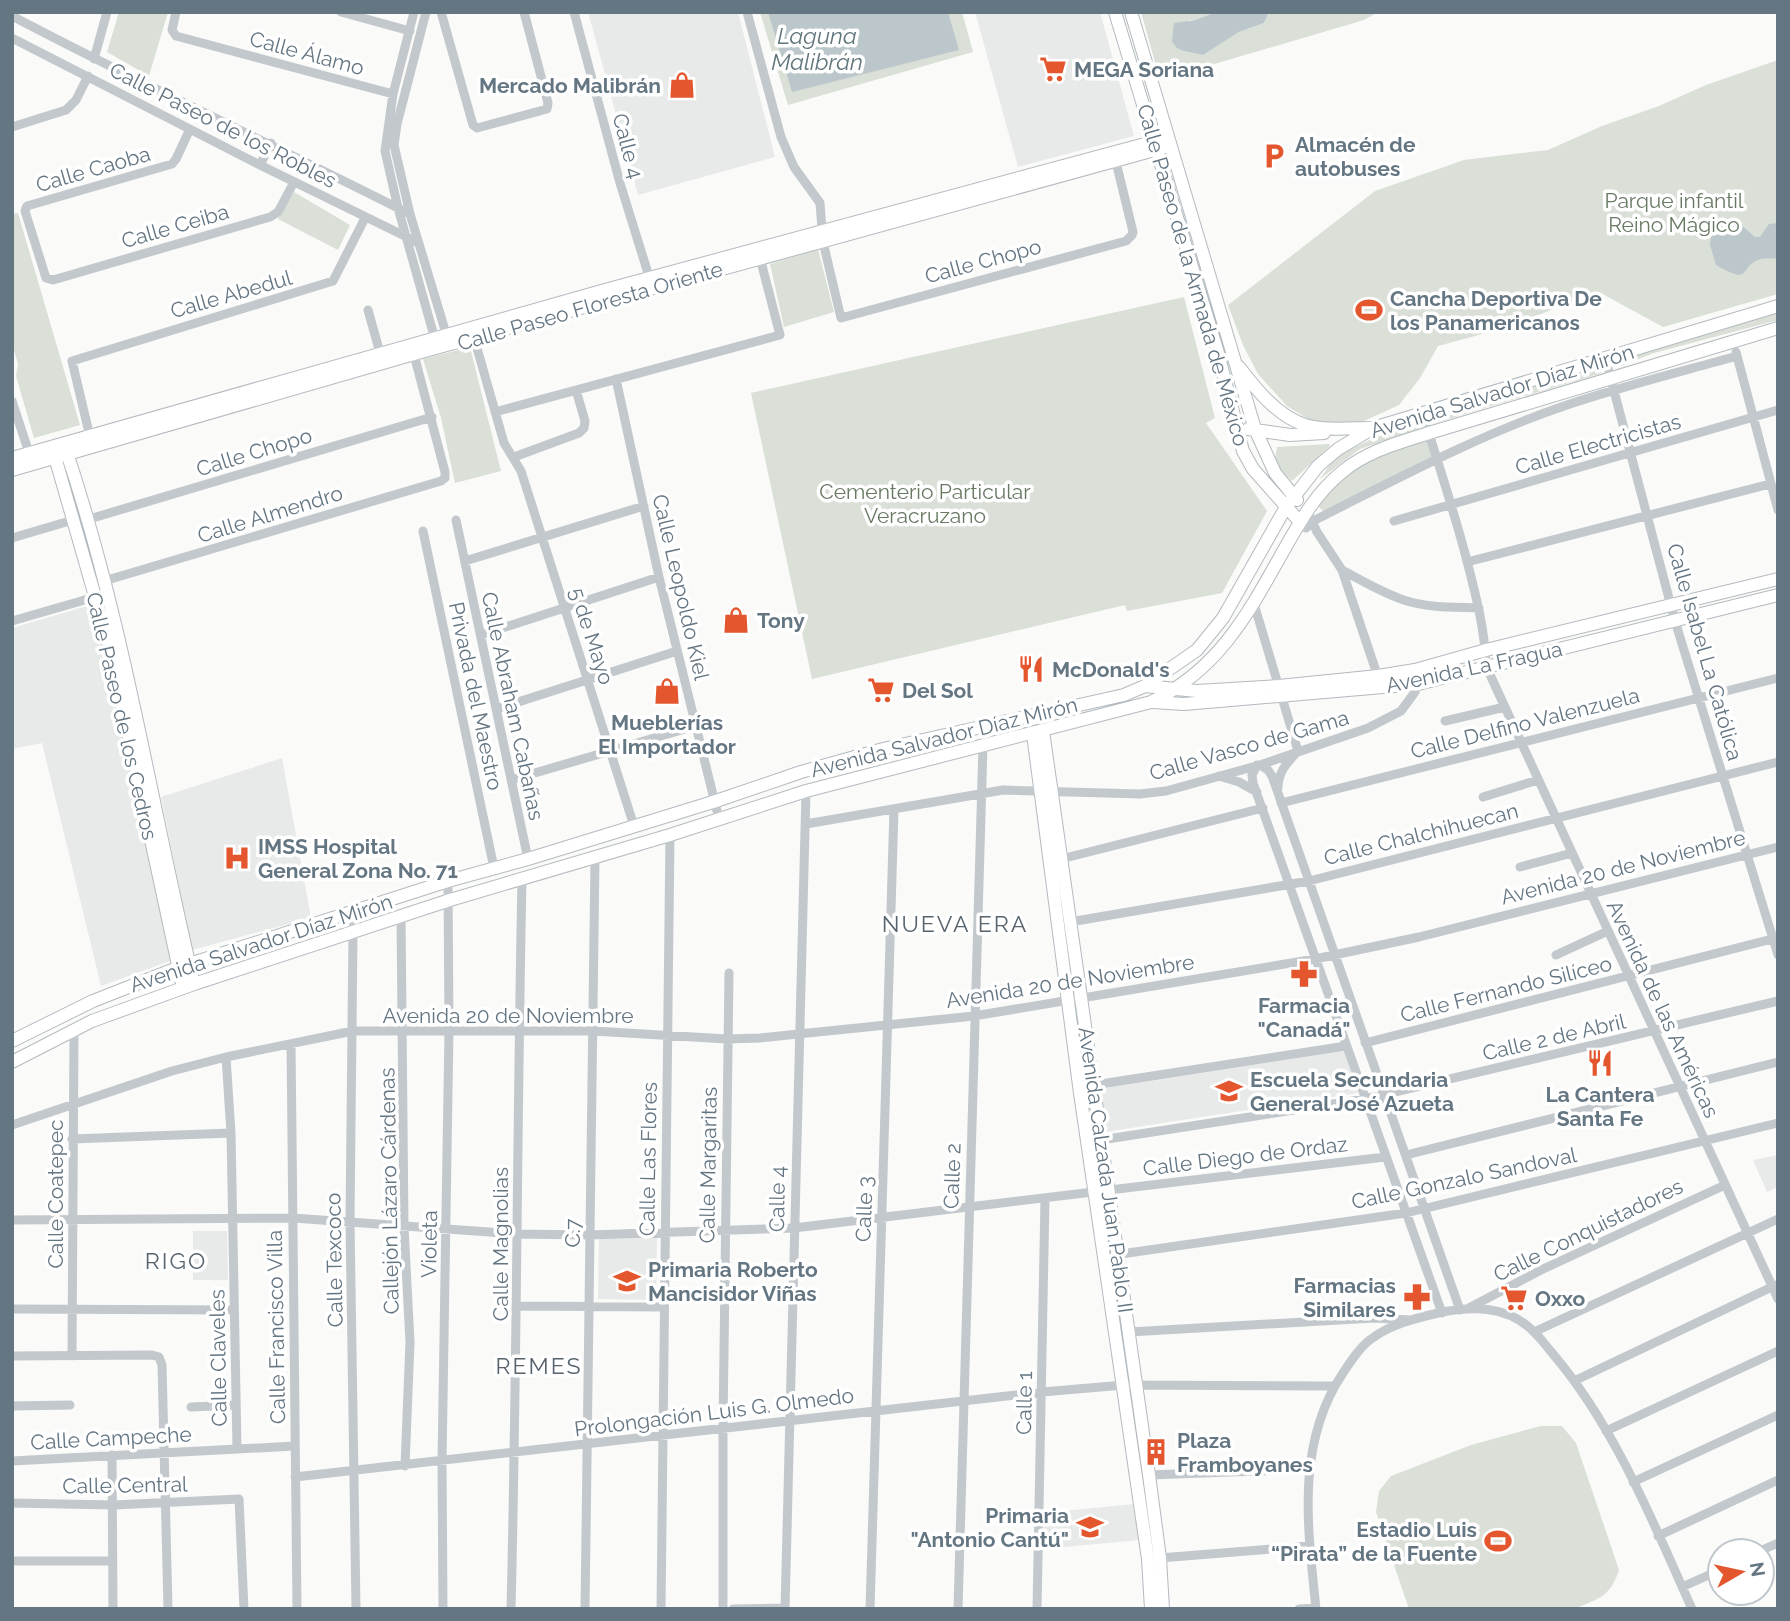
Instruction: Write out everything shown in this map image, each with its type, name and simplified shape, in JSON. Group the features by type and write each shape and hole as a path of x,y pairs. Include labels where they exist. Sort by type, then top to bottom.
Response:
{"main road":[{"name":"Calle Paseo de la Armada de México","path":"1115,12 1139,91 1162,144 1255,429 1290,502"},
{"name":"Calle Paseo de la Armada de México","path":"1131,12 1152,86 1162,144 1243,451 1253,469 1306,520"},
{"path":"1124,41 1138,37"},
{"path":"1139,91 1152,86"},
{"name":"Calle Paseo Floresta Oriente","path":"12,470 30,459 91,440 473,332 1162,144"},
{"name":"Calle Paseo Floresta Oriente","path":"823,237 1116,162 1162,144"},
{"name":"Avenida Salvador Díaz Mirón","path":"12,1041 93,1001 183,966 448,881 528,859 800,772 883,749 1124,695 1145,686 1197,650 1223,618 1290,502 1318,466 1338,449 1373,428 1778,306"},
{"name":"Avenida Salvador Díaz Mirón","path":"12,1062 92,1021 188,986 450,900 595,858 806,791 1152,702 1177,690 1228,642 1324,488 1356,461 1377,450 1429,433 1612,384 1778,328"},
{"name":"Calle Paseo Floresta Oriente","path":"211,406 380,352 413,349"},
{"path":"1235,362 1261,394 1293,419 1306,425 1321,427 1373,428"},
{"path":"1238,430 1255,429 1290,435 1339,432 1351,428"},
{"name":"Calle Paseo de los Cedros","path":"60,450 88,549 95,597 152,814"},
{"name":"Calle Paseo Floresta Oriente","path":"12,458 30,459"},
{"name":"Calle Paseo de los Cedros","path":"88,549 104,581 130,683 152,814 188,986"},
{"name":"Avenida La Fragua","path":"1379,682 1486,650 1778,579"},
{"name":"Avenida La Fragua","path":"1124,695 1152,702 1184,704 1280,691 1379,682 1418,684 1778,595"},
{"name":"Avenida La Fragua","path":"1145,686 1177,690 1280,691"},
{"name":"Avenida Calzada Juan Pablo II","path":"1038,733 1068,1001 1094,1192 1129,1332 1130,1386 1149,1475 1160,1558 1163,1609"},
{"path":"857,778 861,770 884,759 883,749"},
{"name":"Avenida Calzada Juan Pablo II","path":"1045,790 1061,859 1109,1191 1110,1255 1130,1386 1151,1609"}],"street":[{"path":"94,59 107,12"},
{"name":"Calle Álamo","path":"176,12 173,34 393,94"},
{"path":"341,12 410,31"},
{"path":"414,12 393,94 385,151 406,236 442,341"},
{"path":"426,12 394,145 442,341"},
{"path":"442,12 473,125 477,128 547,109 548,103 524,12"},
{"name":"Calle 4","path":"574,12 620,183 651,283"},
{"path":"747,12 781,137 794,167 820,204 823,237"},
{"name":"Calle Paseo de los Robles","path":"12,16 410,214"},
{"path":"33,48 40,30"},
{"name":"Calle Paseo de los Robles","path":"12,38 419,243"},
{"path":"12,120 17,126 66,110 76,100 88,76"},
{"name":"Calle Caoba","path":"48,280 26,208 172,164 190,129"},
{"path":"260,165 271,143"},
{"name":"Calle Chopo","path":"823,237 841,318 1126,241 1132,235 1116,162"},
{"name":"Calle Ceiba","path":"48,280 270,217 278,212 295,181"},
{"name":"Calle Abedul","path":"91,440 72,361 326,285 337,276 365,218"},
{"path":"495,412 780,335 759,254"},
{"path":"368,310 380,352"},
{"name":"5 de Mayo","path":"473,332 506,448 521,471 634,826"},
{"path":"1733,341 1772,477 1778,509"},
{"path":"413,349 432,417"},
{"name":"Avenida Salvador Díaz Mirón","path":"1306,520 1437,458 1612,384 1737,356"},
{"name":"Calle Isabel La Católica","path":"1605,357 1675,621 1775,938 1778,955"},
{"name":"Calle Leopoldo Kiel","path":"617,379 659,577 719,819"},
{"path":"514,457 579,433 584,428 585,421 576,390"},
{"path":"12,401 30,459"},
{"name":"Calle Electricistas","path":"1394,521 1778,410"},
{"name":"Avenida de las Américas","path":"1422,412 1452,504 1479,608 1486,666 1747,1233 1775,1286 1778,1299"},
{"name":"Calle Chopo","path":"12,538 432,417"},
{"name":"Calle Almendro","path":"104,581 441,481 445,478 432,417"},
{"path":"1467,562 1647,516 1772,477"},
{"path":"465,561 644,506"},
{"name":"Calle Abraham Cabañas","path":"456,520 528,859"},
{"path":"1306,520 1342,570 1379,682"},
{"name":"Privada del Maestro","path":"423,531 494,868"},
{"path":"1342,570 1390,595 1410,602 1439,607 1479,608"},
{"path":"481,635 659,577"},
{"path":"12,621 95,597"},
{"path":"1254,604 1298,751 1284,767 1278,779 1277,792"},
{"path":"496,709 677,651"},
{"path":"1415,670 1418,684"},
{"name":"Calle Delfino Valenzuela","path":"1281,803 1778,678"},
{"name":"Calle Vasco de Gama","path":"806,824 1003,790 1140,794 1166,791 1259,765 1368,728 1409,704 1418,684"},
{"path":"1445,721 1505,707"},
{"path":"511,780 695,726"},
{"name":"Calle 2","path":"958,1609 983,745"},
{"name":"Calle Chalchihuecan","path":"1070,922 1309,881 1778,762"},
{"path":"1442,1313 1257,792 1252,775 1259,765 1268,770 1277,792 1423,1209 1464,1309"},
{"path":"1217,776 1239,782 1257,792"},
{"path":"1483,797 1538,780"},
{"name":"Calle 4","path":"785,1608 806,791"},
{"path":"1061,859 1263,808"},
{"name":"Calle 3","path":"870,1609 894,810"},
{"name":"Calle Las Flores","path":"661,1609 670,835"},
{"name":"Avenida 20 de Noviembre","path":"12,1125 172,1071 353,1031 593,1031 727,1039 799,1036 974,1016 1082,999 1315,959 1419,937 1778,847"},
{"path":"1520,867 1572,853"},
{"name":"C.7","path":"585,1609 595,858"},
{"name":"Calle Magnolias","path":"511,1609 518,1306 516,1234 522,879"},
{"name":"Violeta","path":"443,1609 442,1461 450,900 448,881"},
{"name":"Calle Texcoco","path":"355,910 351,1220 356,1609"},
{"name":"Callejón Lázaro Cárdenas","path":"401,916 401,1226 410,1342 405,1466"},
{"path":"1556,955 1608,931"},
{"name":"Calle Fernando Silíceo","path":"1365,1043 1775,938"},
{"name":"Calle Margaritas","path":"723,1609 727,1039 730,973"},
{"name":"Calle 2 de Abril","path":"1088,1142 1365,1099 1778,1001"},
{"name":"Calle Coatepec","path":"72,1356 74,1031"},
{"name":"Calle Francisco Villa","path":"291,1044 297,1609"},
{"path":"1094,1086 1346,1046"},
{"name":"Calle Claveles","path":"226,1057 231,1133 237,1448"},
{"path":"1405,1155 1778,1062"},
{"name":"Calle Gonzalo Sandoval","path":"1110,1255 1406,1213 1778,1123"},
{"path":"72,1139 231,1133"},
{"name":"Calle Diego de Ordaz","path":"12,1220 293,1218 351,1220 447,1231 589,1235 794,1228 1385,1157"},
{"name":"Calle Conquistadores","path":"1464,1309 1543,1269 1725,1185"},
{"name":"Calle 1","path":"1037,1609 1045,1199"},
{"path":"1534,1332 1778,1219"},
{"path":"1574,1381 1775,1286"},
{"path":"518,1306 664,1307"},
{"path":"12,1309 234,1310"},
{"path":"1299,1609 1316,1608 1310,1546 1309,1469 1318,1422 1334,1386 1352,1359 1373,1337 1412,1320 1464,1309 1500,1311 1517,1319 1534,1332 1574,1381 1606,1431 1633,1482 1692,1609"},
{"path":"1129,1332 1374,1318 1412,1320"},
{"path":"1606,1431 1778,1351"},
{"path":"12,1356 159,1357 162,1365 167,1609"},
{"name":"Prolongación Luis G. Olmedo","path":"295,1477 1042,1392 1130,1386 1334,1386"},
{"path":"12,1406 70,1405"},
{"path":"191,1407 236,1405"},
{"path":"1633,1482 1778,1415"},
{"name":"Calle Campeche","path":"12,1461 295,1446"},
{"path":"112,1455 113,1609"},
{"path":"1149,1475 1309,1469"},
{"path":"1658,1536 1778,1480"},
{"name":"Calle Central","path":"12,1503 114,1505 240,1499 244,1609"},
{"path":"1160,1558 1310,1546"},
{"path":"12,1561 112,1561"},
{"path":"1682,1587 1706,1576"},
{"path":"733,1609 785,1608"}],"shaded area":[{"name":"Mercado Malibrán","path":"588,12 738,12 775,157 638,195"},
{"name":"MEGA Soriana","path":"975,12 1100,12 1134,136 1018,167"},
{"path":"94,604 173,960 101,986 42,743 12,749 12,628"},
{"name":"IMSS Hospital General Zona No. 71","path":"282,758 311,918 192,950 161,797"},
{"name":"Escuela Secundaria General José Azueta","path":"1344,1051 1358,1093 1105,1132 1099,1089"},
{"path":"1778,1155 1778,1187 1767,1192 1753,1160"},
{"path":"193,1231 227,1231 228,1280 193,1280"},
{"path":"599,1238 657,1238 656,1300 598,1299"},
{"name":"Primaria \"Antonio Cantú\"","path":"1134,1504 1139,1540 1043,1549 1044,1513"}],"green space":[{"path":"119,12 168,12 149,76 107,52"},
{"name":"Laguna Malibrán","path":"760,12 962,12 973,52 788,105"},
{"path":"1141,12 1216,12 1188,20 1184,51 1203,55 1239,32 1264,23 1269,12 1378,12 1364,20 1160,80"},
{"name":"Parque infantil Reino Mágico","path":"1778,60 1778,294 1663,327 1599,292 1501,329 1438,346 1420,378 1399,405 1353,426 1313,422 1287,406 1258,374 1243,345 1228,305 1375,191 1464,160 1548,150 1706,85"},
{"path":"294,192 350,225 338,250 278,219"},
{"path":"18,213 80,425 34,438 16,376 18,364 12,343 12,214"},
{"path":"818,249 834,312 784,327 770,264"},
{"name":"Cementerio Particular Veracruzano","path":"1184,297 1215,418 1206,423 1267,511 1222,593 1127,611 1125,605 812,679 751,393"},
{"path":"1778,309 1778,320 1654,353 1618,367 1616,359"},
{"path":"470,347 501,471 455,483 441,418 423,359"},
{"path":"1599,366 1602,373 1435,423 1432,416"},
{"path":"1418,423 1419,429 1360,449 1320,479 1336,456 1374,438"},
{"path":"1427,440 1433,456 1324,512 1317,505 1342,475 1381,451"},
{"path":"1330,446 1292,481 1274,464 1277,447"},
{"name":"Estadio Luis “Pirata” de la Fuente","path":"1541,1426 1562,1426 1576,1443 1619,1570 1612,1586 1603,1596 1574,1609 1409,1609 1376,1512 1379,1491 1391,1476 1471,1445"}],"water":[{"name":"Laguna Malibrán","path":"768,12 948,12 959,50 792,92"},
{"path":"1216,12 1269,12 1264,23 1239,32 1203,55 1184,51 1172,42 1174,23 1195,20"},
{"path":"1738,222 1755,237 1760,237 1769,224 1778,223 1778,258 1754,262 1741,275 1716,265 1710,245 1712,229 1725,223"}],"place":[{"name":"MEGA Soriana","path":"1053,69"},
{"name":"Mercado Malibrán","path":"682,85"},
{"name":"Almacén de autobuses","path":"1274,156"},
{"name":"Cancha Deportiva De los Panamericanos","path":"1369,310"},
{"name":"Tony","path":"736,620"},
{"name":"McDonald's","path":"1031,669"},
{"name":"Del Sol","path":"881,690"},
{"name":"Mueblerías El Importador","path":"667,691"},
{"name":"IMSS Hospital General Zona No. 71","path":"237,858"},
{"name":"Farmacia \"Canadá\"","path":"1304,974"},
{"name":"La Cantera Santa Fe","path":"1600,1063"},
{"name":"Escuela Secundaria General José Azueta","path":"1229,1091"},
{"name":"Primaria Roberto Mancisidor Viñas","path":"627,1281"},
{"name":"Farmacias Similares","path":"1417,1297"},
{"name":"Oxxo","path":"1514,1298"},
{"name":"Plaza Framboyanes","path":"1156,1452"},
{"name":"Primaria \"Antonio Cantú\"","path":"1090,1527"},
{"name":"Estadio Luis “Pirata” de la Fuente","path":"1498,1541"}],"district":[{"name":"NUEVA ERA","path":"955,923"},
{"name":"RIGO","path":"176,1260"},
{"name":"REMES","path":"539,1365"}]}
